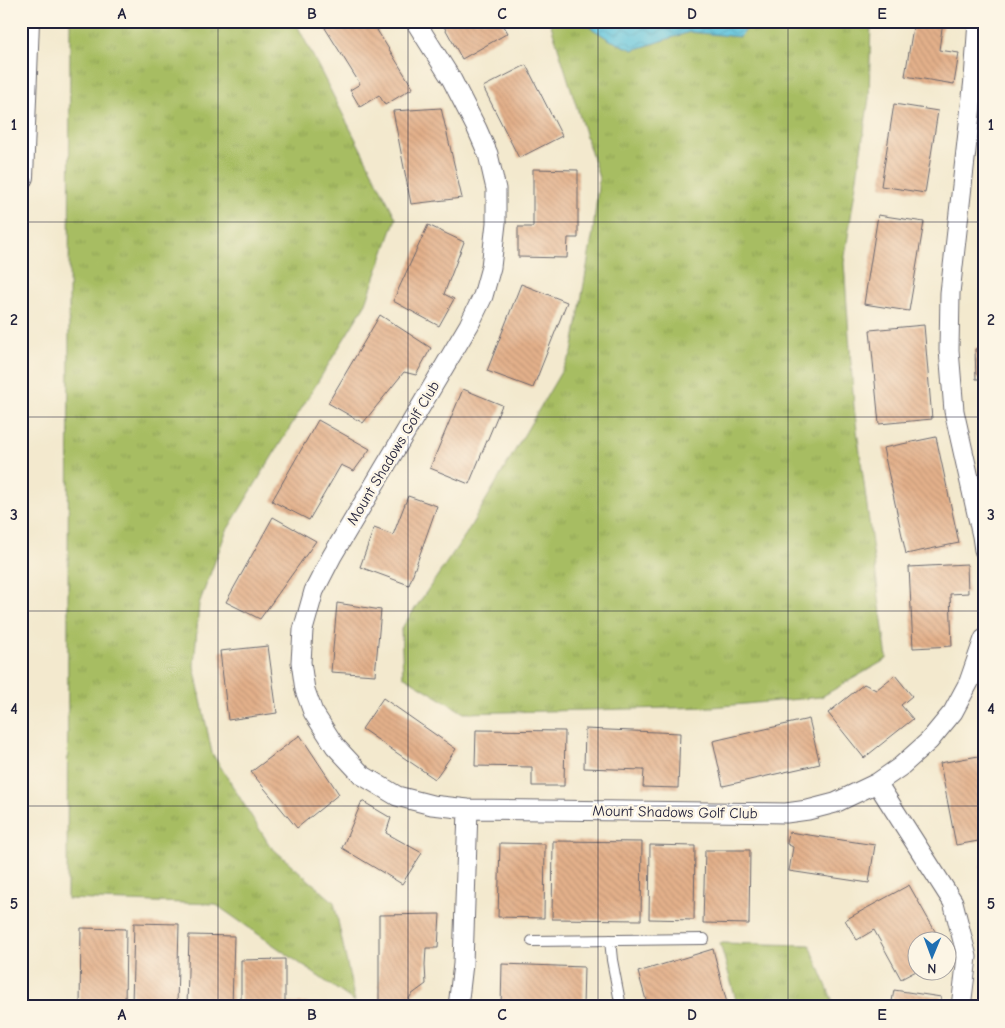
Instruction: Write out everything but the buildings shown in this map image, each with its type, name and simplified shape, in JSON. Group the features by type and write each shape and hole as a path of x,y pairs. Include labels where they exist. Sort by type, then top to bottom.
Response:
{"street":[{"path":"21,177 27,21"},
{"name":"Mount Shadows Golf Club","path":"415,21 452,80 488,154 496,189 496,223 491,267 483,296 469,325 332,556 314,592 303,630 301,662 304,690 314,712 335,746 362,775 397,796 432,805 468,809 786,813 808,810 835,803 877,783 900,767 929,741 953,712 969,682 984,639"},
{"path":"978,21 974,79 950,293 949,350 954,411 984,550"},
{"path":"877,783 953,902 967,957 961,1007"},
{"path":"458,1007 463,964 468,809"}],"lane":[{"path":"532,941 704,939"},
{"path":"610,940 621,1007"}],"green space":[{"path":"70,21 295,21 396,218 366,303 226,532 199,604 194,666 212,753 270,846 334,902 355,1002 215,904 67,899"},
{"path":"549,21 871,21 869,98 844,263 854,407 887,659 821,697 712,707 464,713 403,676 401,629 466,534 572,353 593,232 599,178"},
{"path":"720,943 810,945 835,1007 738,1007"}],"water":[{"path":"580,21 755,21 747,27 740,37 690,32 633,50 610,40"},
{"path":"776,21 803,21 804,25 788,32"}]}
